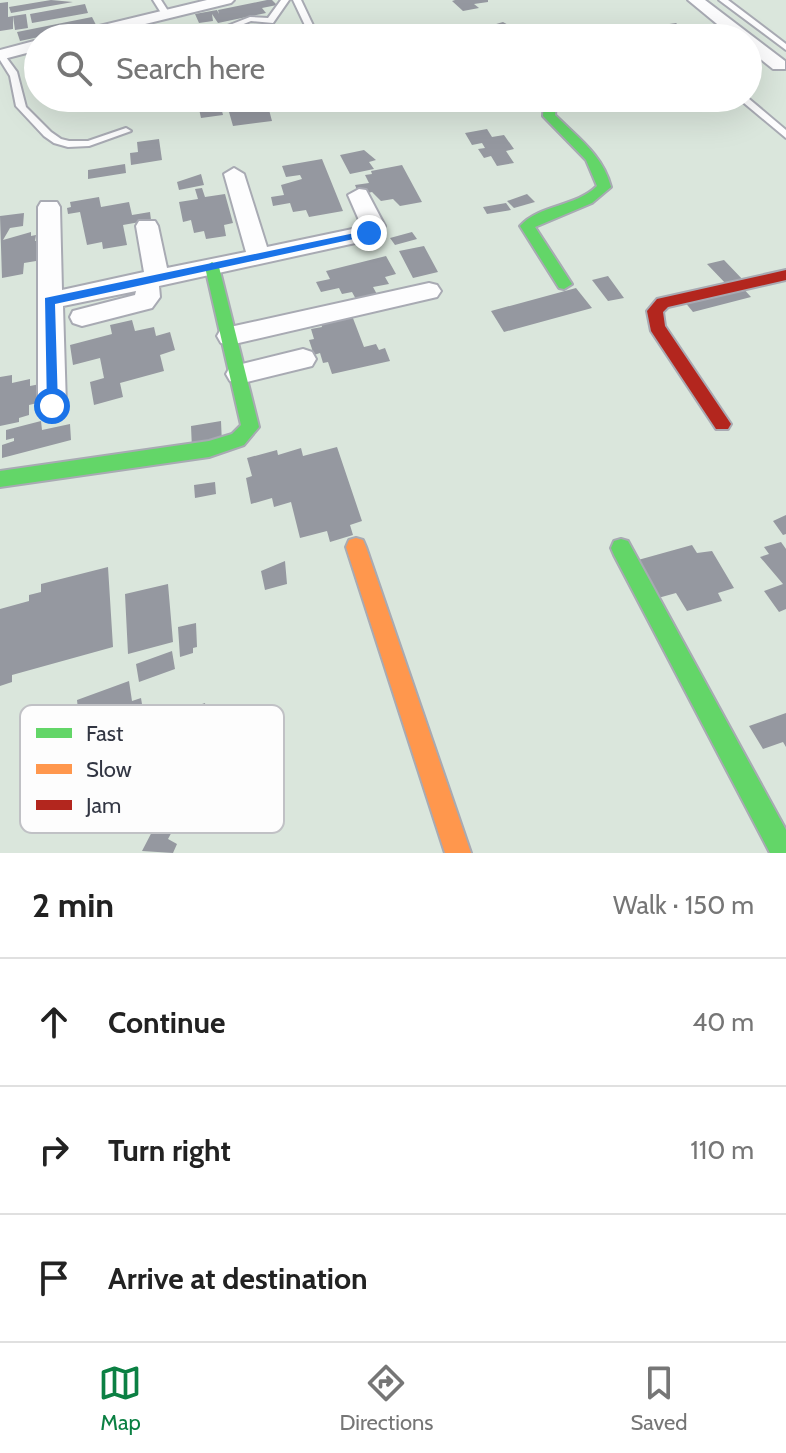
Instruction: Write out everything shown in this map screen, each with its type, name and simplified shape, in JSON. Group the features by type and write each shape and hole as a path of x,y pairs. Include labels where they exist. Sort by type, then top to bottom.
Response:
{"street":[{"path":"110,24 162,7 226,0"},
{"path":"696,0 727,24"},
{"path":"762,47 784,59"},
{"path":"0,55 24,49"},
{"path":"762,66 784,59"},
{"path":"549,112 549,116 598,169 605,188 602,195 591,200 542,213 527,226 564,284"},
{"path":"243,176 268,255"},
{"path":"49,301 374,230 359,195"},
{"path":"49,207 52,406"},
{"path":"82,317 143,302 148,297 152,278 147,226"},
{"path":"0,479 236,443 250,427 212,267"},
{"path":"722,424 657,327 655,311 663,303 786,275"},
{"path":"230,336 429,291"},
{"path":"239,374 303,359"},
{"path":"356,547 458,853"},
{"path":"621,548 784,853"}],"lane":[{"path":"237,24 250,19 270,21 285,0"},
{"path":"297,0 308,24"},
{"path":"723,0 748,24"},
{"path":"762,38 784,59"},
{"path":"0,55 17,75 18,101 24,108"},
{"path":"27,112 47,135 70,147 126,131"},
{"path":"759,112 786,135"}],"shaded area":[{"path":"0,0 786,0 786,853 0,853"}],"building":[{"path":"51,0 73,2 11,13 9,7"},
{"path":"267,0 277,5 262,8 266,13 218,23 212,14 213,21 199,23 195,14 217,10 219,14 218,10"},
{"path":"452,1 488,2 474,4 479,8 463,11"},
{"path":"8,2 8,17 13,16 13,29 0,31 0,3"},
{"path":"85,4 88,13 32,23 30,14"},
{"path":"26,14 27,24 24,24 24,29 15,30 13,16"},
{"path":"92,17 96,24 57,24"},
{"path":"24,31 24,40 20,41 17,32"},
{"path":"200,112 222,112 223,115 201,118"},
{"path":"229,112 270,112 272,121 233,126"},
{"path":"487,129 492,137 504,135 514,149 506,151 514,163 497,166 491,156 484,158 478,149 485,148 482,143 472,145 465,133"},
{"path":"159,139 162,160 131,165 130,153 138,152 137,142"},
{"path":"364,150 376,160 369,162 374,169 350,174 340,155"},
{"path":"322,159 343,211 309,217 306,210 293,212 290,203 273,206 271,197 284,195 281,185 302,179 300,175 286,177 282,166"},
{"path":"125,164 126,173 88,179 88,170"},
{"path":"402,165 422,202 400,206 393,199 381,201 372,192 359,195 355,185 369,183 365,175"},
{"path":"201,174 204,185 179,190 177,182"},
{"path":"202,188 205,197 225,194 233,223 224,225 226,236 206,239 204,231 194,233 191,220 183,222 179,202 198,199 195,189"},
{"path":"527,194 535,202 514,208 507,201"},
{"path":"99,197 101,207 129,202 132,215 150,212 151,220 123,225 127,245 103,249 102,242 87,245 80,212 68,214 67,208 71,207 70,202"},
{"path":"506,203 511,210 487,214 483,207"},
{"path":"24,213 23,226 10,228 3,240 31,232 31,236 36,235 35,241 46,239 46,251 36,253 36,261 24,263 23,274 2,278 0,216"},
{"path":"412,232 417,239 395,245 390,238"},
{"path":"424,246 438,272 413,278 399,251"},
{"path":"386,256 396,274 385,277 389,284 373,287 379,298 358,303 352,292 342,294 339,288 321,292 316,282 330,279 326,271"},
{"path":"724,260 745,282 728,286 707,264"},
{"path":"608,276 624,298 608,301 592,280"},
{"path":"741,286 751,297 693,312 684,301"},
{"path":"576,288 592,308 504,332 491,311"},
{"path":"351,313 364,347 376,344 379,350 385,348 390,361 332,374 328,362 323,363 320,353 314,355 309,340 314,339 311,329 322,327 320,320"},
{"path":"132,320 135,331 154,327 156,336 170,332 175,350 160,355 164,371 120,383 123,397 94,405 90,382 104,378 100,358 73,365 70,345 112,334 110,325"},
{"path":"12,375 12,383 30,379 30,386 50,382 50,400 29,405 29,415 19,418 19,422 0,426 0,377"},
{"path":"41,421 42,430 70,424 71,440 2,458 2,445 14,441 14,438 6,440 6,430"},
{"path":"221,421 222,444 192,449 191,426"},
{"path":"337,447 362,521 350,525 353,535 330,542 327,531 300,538 291,502 274,507 272,498 251,504 246,478 252,476 247,458 277,450 278,455 301,448 303,456"},
{"path":"215,482 216,494 195,498 194,485"},
{"path":"786,515 786,534 783,535 773,521"},
{"path":"781,542 786,549 786,609 779,612 764,591 783,584 760,557 769,554 764,547"},
{"path":"692,545 697,553 712,551 734,588 718,593 722,601 687,611 676,593 658,598 638,560"},
{"path":"285,561 287,584 265,590 261,571"},
{"path":"108,567 113,647 12,675 12,682 0,686 0,609 29,601 29,595 41,592 41,584"},
{"path":"168,584 173,642 128,654 125,594"},
{"path":"196,623 197,647 193,648 193,653 180,657 178,627"},
{"path":"172,651 175,669 139,682 136,664"},
{"path":"129,681 132,701 141,698 142,705 78,705 77,700"},
{"path":"786,713 786,747 783,742 763,749 749,726"},
{"path":"151,833 171,833 168,839 177,844 173,853 142,851"}],"traffic: fast":[{"path":"549,112 549,116 597,166 604,187 587,200 546,215 527,226 564,284"},
{"path":"0,479 209,449 238,440 250,427 212,267"},
{"path":"621,548 784,853"}],"traffic: slow":[{"path":"356,547 458,853"}],"traffic: jam":[{"path":"722,424 657,327 655,311 663,303 786,275"}],"route":[{"path":"52,406 49,301 369,233"}]}
